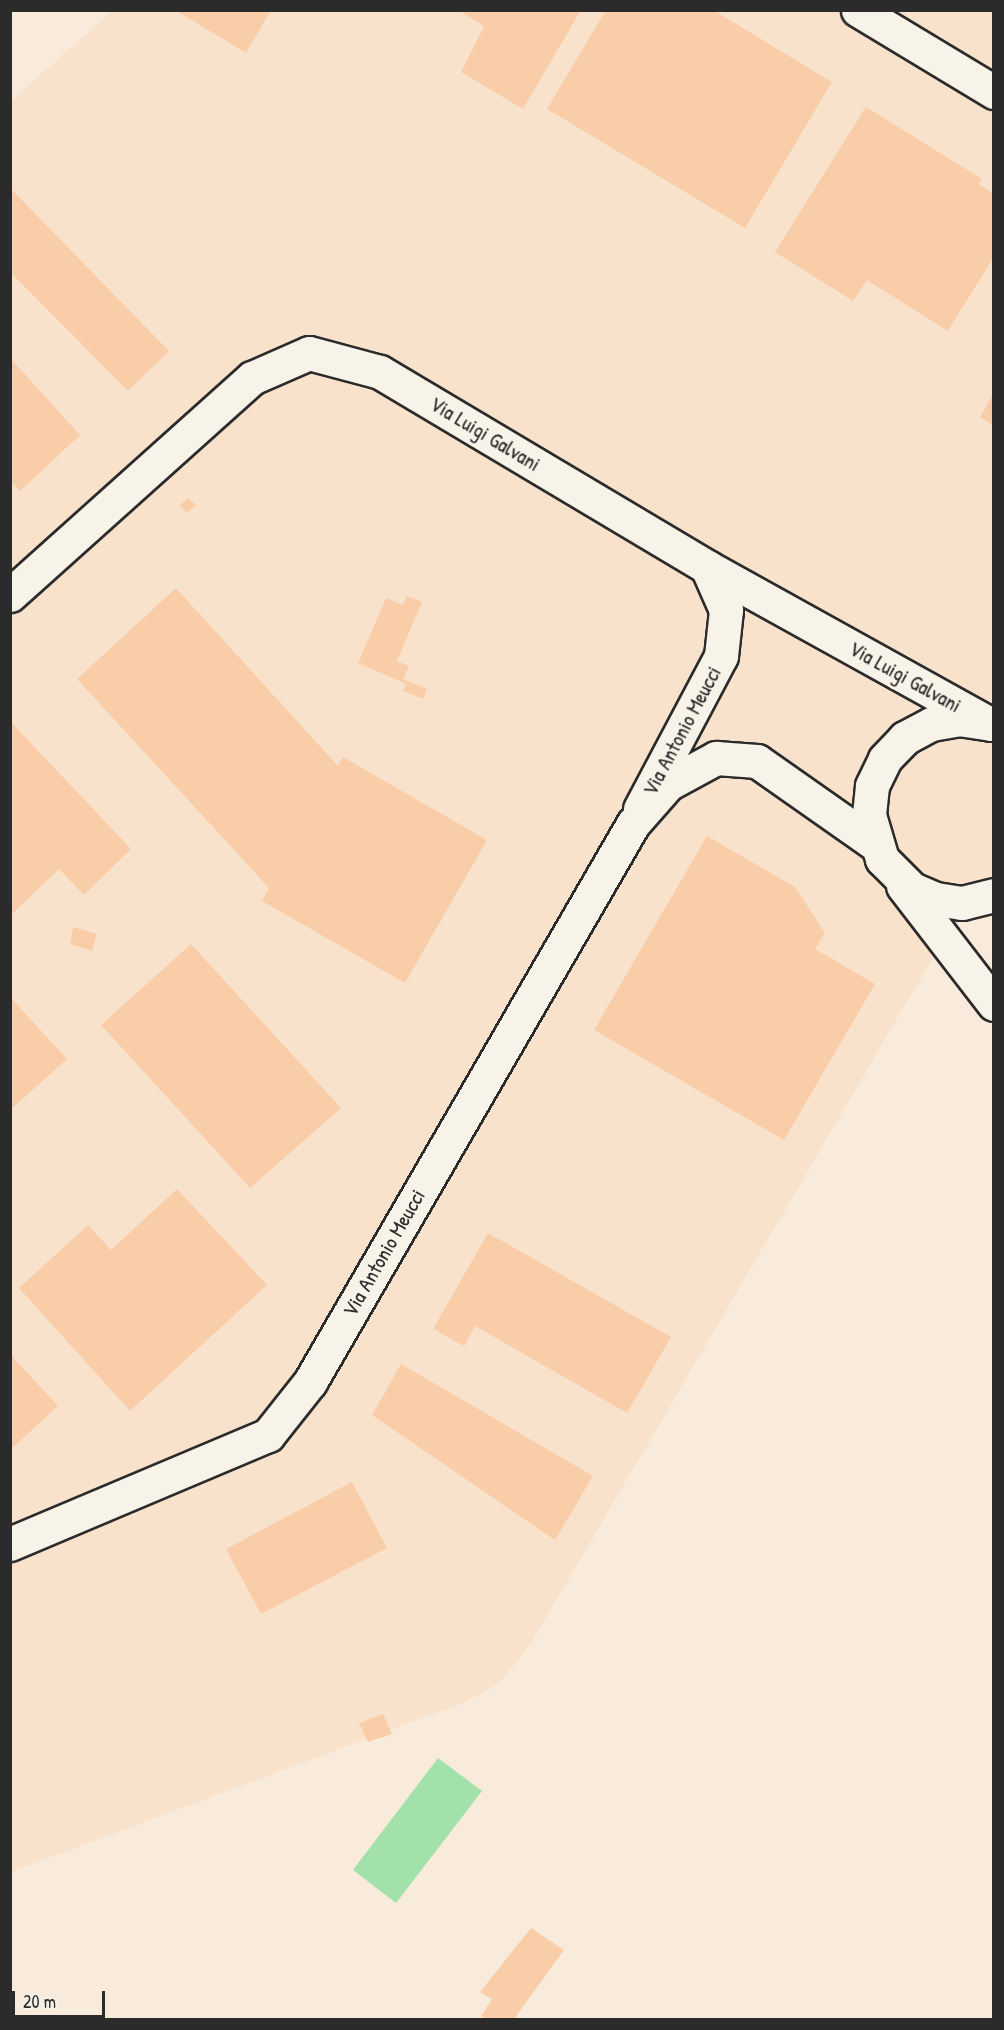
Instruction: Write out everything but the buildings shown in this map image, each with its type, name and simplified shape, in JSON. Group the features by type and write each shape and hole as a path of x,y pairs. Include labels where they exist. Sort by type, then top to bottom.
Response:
{"main road":[{"path":"858,10 993,92"},
{"name":"Via Luigi Galvani","path":"10,595 252,378 309,353 380,372 707,567 992,724"},
{"name":"Via Antonio Meucci","path":"10,1544 268,1434 310,1382 633,824 721,656 726,609 707,567"},
{"path":"992,724 960,719 931,724 905,738 885,759 872,786 869,815 875,844 892,872 993,1004"},
{"name":"Via Antonio Meucci","path":"633,824 668,784 689,770 716,758 740,757 773,769 875,844"},
{"path":"892,872 912,889 936,900 962,903 993,895"}],"shaded area":[{"path":"112,11 993,11 993,917 958,922 925,971 530,1645 499,1683 468,1701 11,1872 10,102"}],"green space":[{"path":"438,1758 482,1791 396,1903 353,1870"}]}
